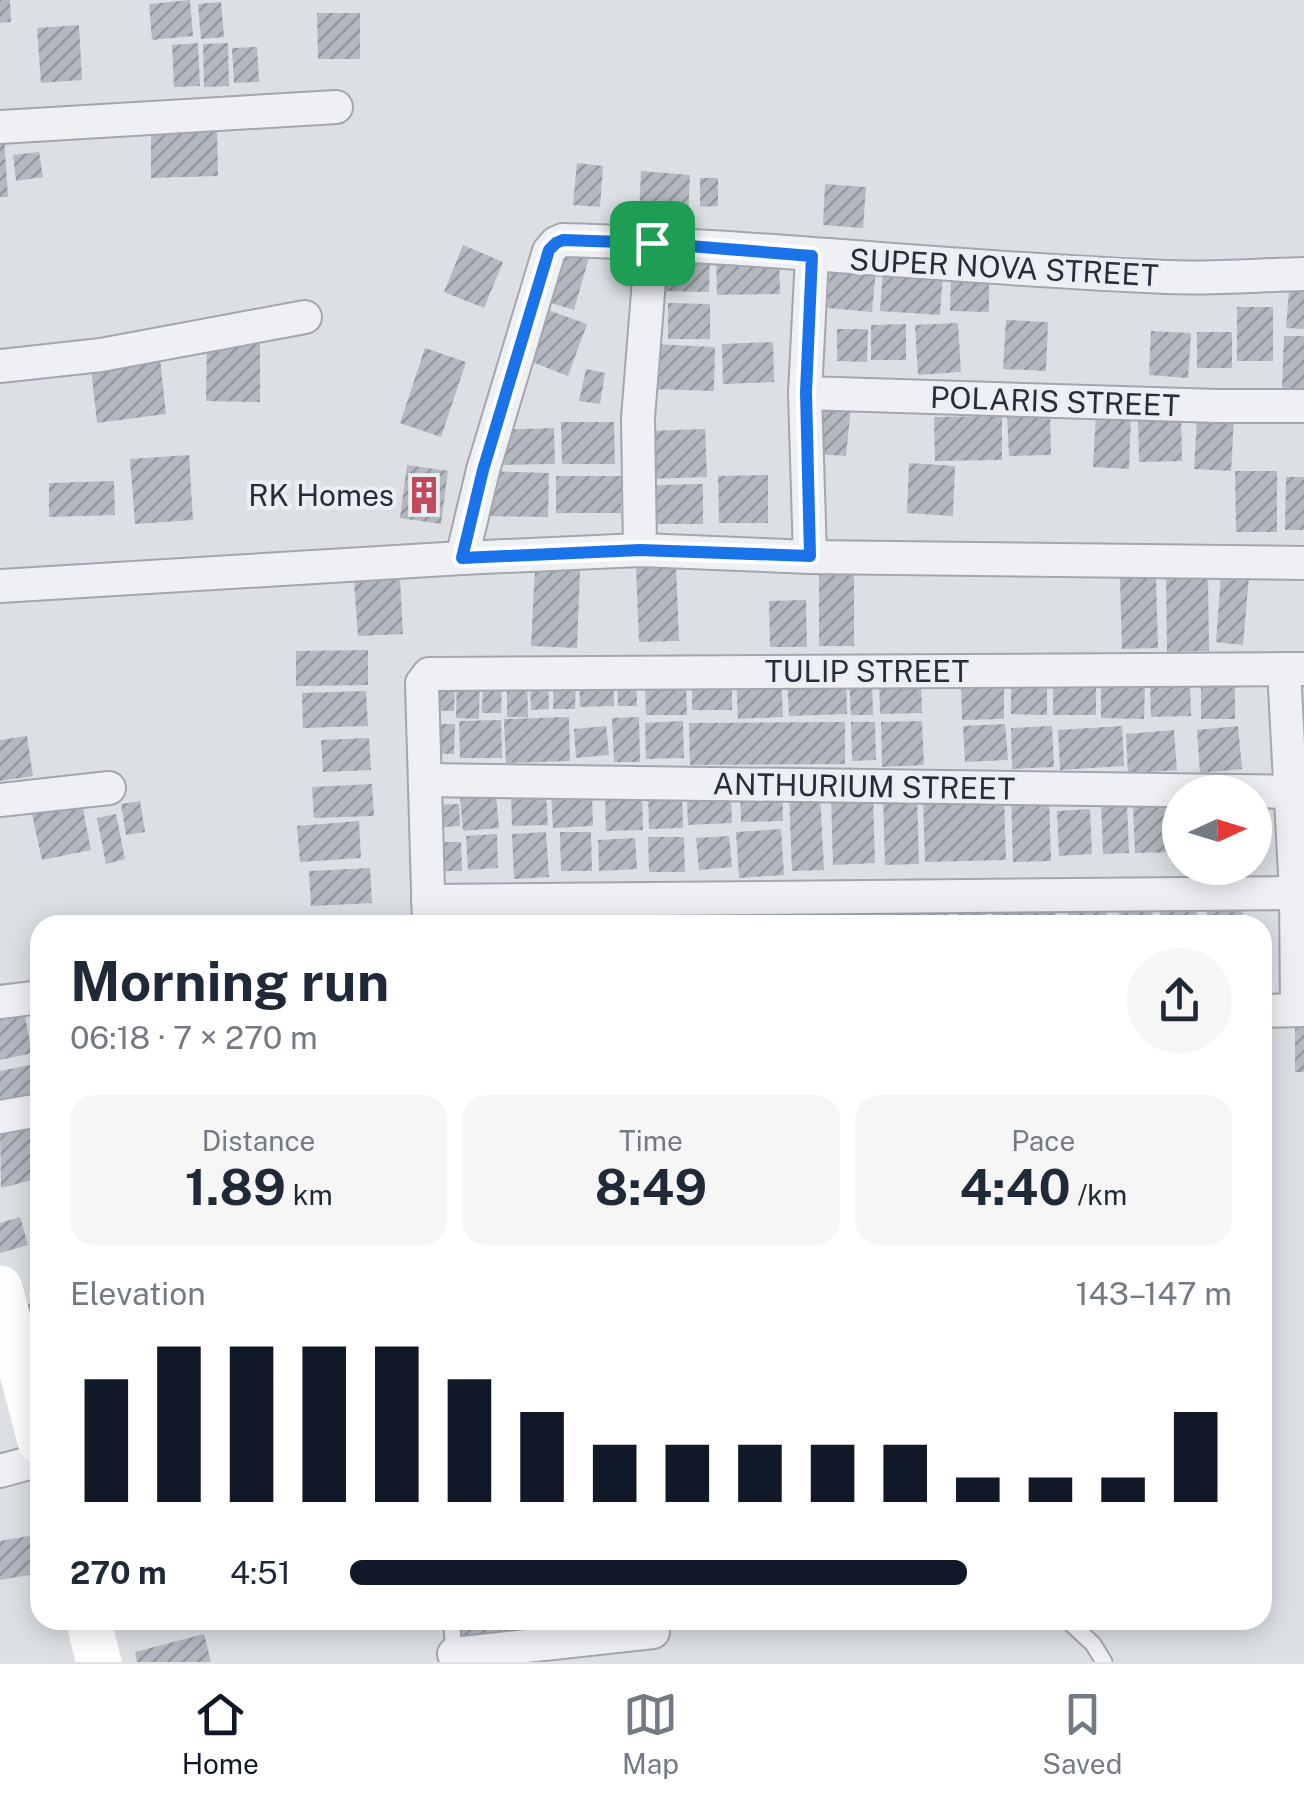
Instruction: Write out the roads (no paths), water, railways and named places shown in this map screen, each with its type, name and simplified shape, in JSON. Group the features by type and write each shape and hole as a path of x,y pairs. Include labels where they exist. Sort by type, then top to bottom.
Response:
{"street":[{"path":"0,127 336,107"},
{"name":"SUPER NOVA STREET","path":"462,558 483,470 549,250 563,240 1170,277 1304,274"},
{"path":"640,550 638,418 652,243"},
{"path":"810,556 806,392 812,256"},
{"path":"0,366 101,355 305,318"},
{"name":"POLARIS STREET","path":"806,392 1304,406"},
{"path":"0,586 640,550 1304,563"},
{"path":"1272,1011 1300,1010 1294,669"},
{"name":"TULIP STREET","path":"425,780 422,683 429,674 1294,669"},
{"path":"425,780 428,913 1296,893"},
{"name":"ANTHURIUM STREET","path":"425,780 1297,792"},
{"path":"0,800 110,788"},
{"path":"0,1002 30,998"},
{"path":"0,1117 30,1112"},
{"path":"0,1288 7,1344 30,1411"},
{"path":"0,1471 30,1442"},
{"path":"91,1630 99,1662"},
{"path":"455,1658 653,1632"}],"lane":[{"path":"452,1630 455,1658"},
{"path":"1078,1630 1104,1662"}],"place":[{"name":"RK Homes","path":"424,495"}]}
